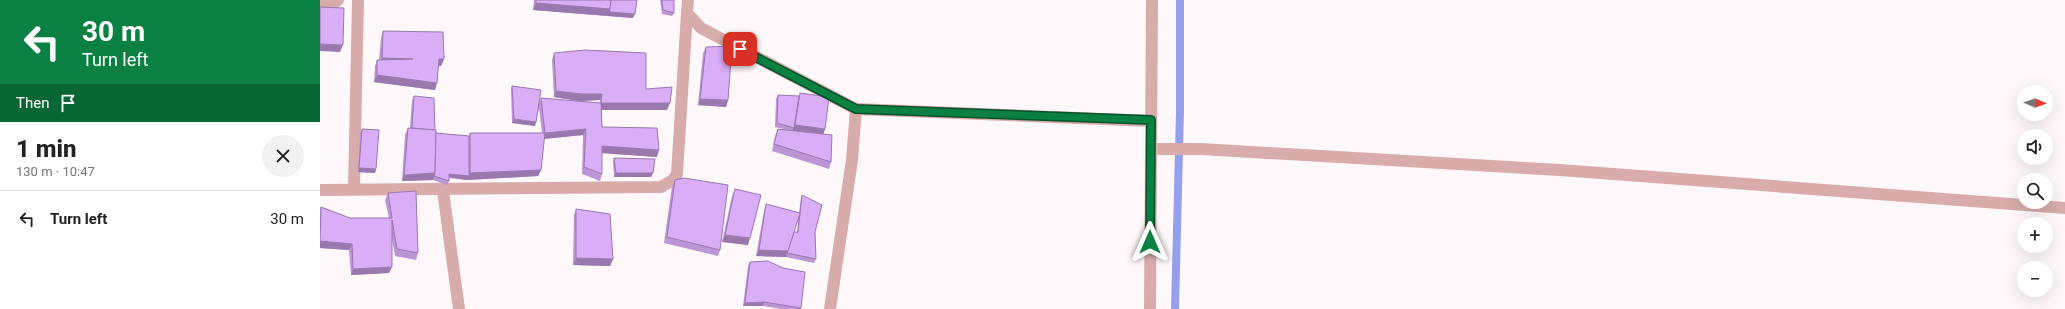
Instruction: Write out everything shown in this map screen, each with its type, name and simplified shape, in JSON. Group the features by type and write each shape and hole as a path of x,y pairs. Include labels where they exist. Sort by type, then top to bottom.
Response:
{"street":[{"path":"320,6 333,3 338,0"},
{"path":"354,189 358,0"},
{"path":"320,190 354,189 443,191 657,188 669,183 676,177 678,170 688,0"},
{"path":"1150,309 1152,0"},
{"path":"687,13 700,28 856,109 1151,120"},
{"path":"830,309 852,160 856,109"},
{"path":"1151,149 1201,149 1560,170 2065,208"},
{"path":"443,191 459,309"}],"building":[{"path":"536,0 611,0 610,9 536,3"},
{"path":"611,0 637,0 635,14 609,12"},
{"path":"662,0 674,0 674,13 663,10"},
{"path":"320,7 344,8 343,45 320,44"},
{"path":"383,31 443,32 444,59 439,59 437,83 377,75 377,60 413,59 382,58"},
{"path":"732,46 728,100 700,99 706,47"},
{"path":"585,50 646,53 646,89 672,87 670,103 601,103 602,94 581,94 556,91 554,53"},
{"path":"512,86 541,90 536,122 514,119"},
{"path":"800,93 829,97 825,129 795,125"},
{"path":"778,95 799,96 794,128 777,123"},
{"path":"414,96 434,98 435,130 412,128"},
{"path":"541,98 601,103 602,127 657,128 659,150 602,146 602,174 584,167 586,129 545,133"},
{"path":"408,128 436,130 435,173 404,175"},
{"path":"362,129 379,130 376,169 359,168"},
{"path":"778,129 832,135 831,162 774,144"},
{"path":"436,133 469,136 469,176 449,174 449,181 434,176"},
{"path":"470,133 545,133 541,170 470,173"},
{"path":"614,158 655,159 653,173 616,173"},
{"path":"684,178 728,185 720,250 667,237 675,180"},
{"path":"735,189 761,195 750,238 725,235"},
{"path":"416,191 418,253 397,249 392,220 392,267 353,269 352,244 320,241 321,207 350,218 392,218 388,193"},
{"path":"802,195 822,205 815,232 816,259 787,253 794,232 798,232"},
{"path":"766,204 800,213 788,251 759,250"},
{"path":"576,209 610,214 613,259 576,258"},
{"path":"768,261 783,268 805,272 801,308 764,302 745,303 750,262"}],"waterway":[{"path":"1175,309 1180,111 1180,0"}],"route":[{"path":"740,49 834,96 856,109 1151,120 1150,242"}]}
